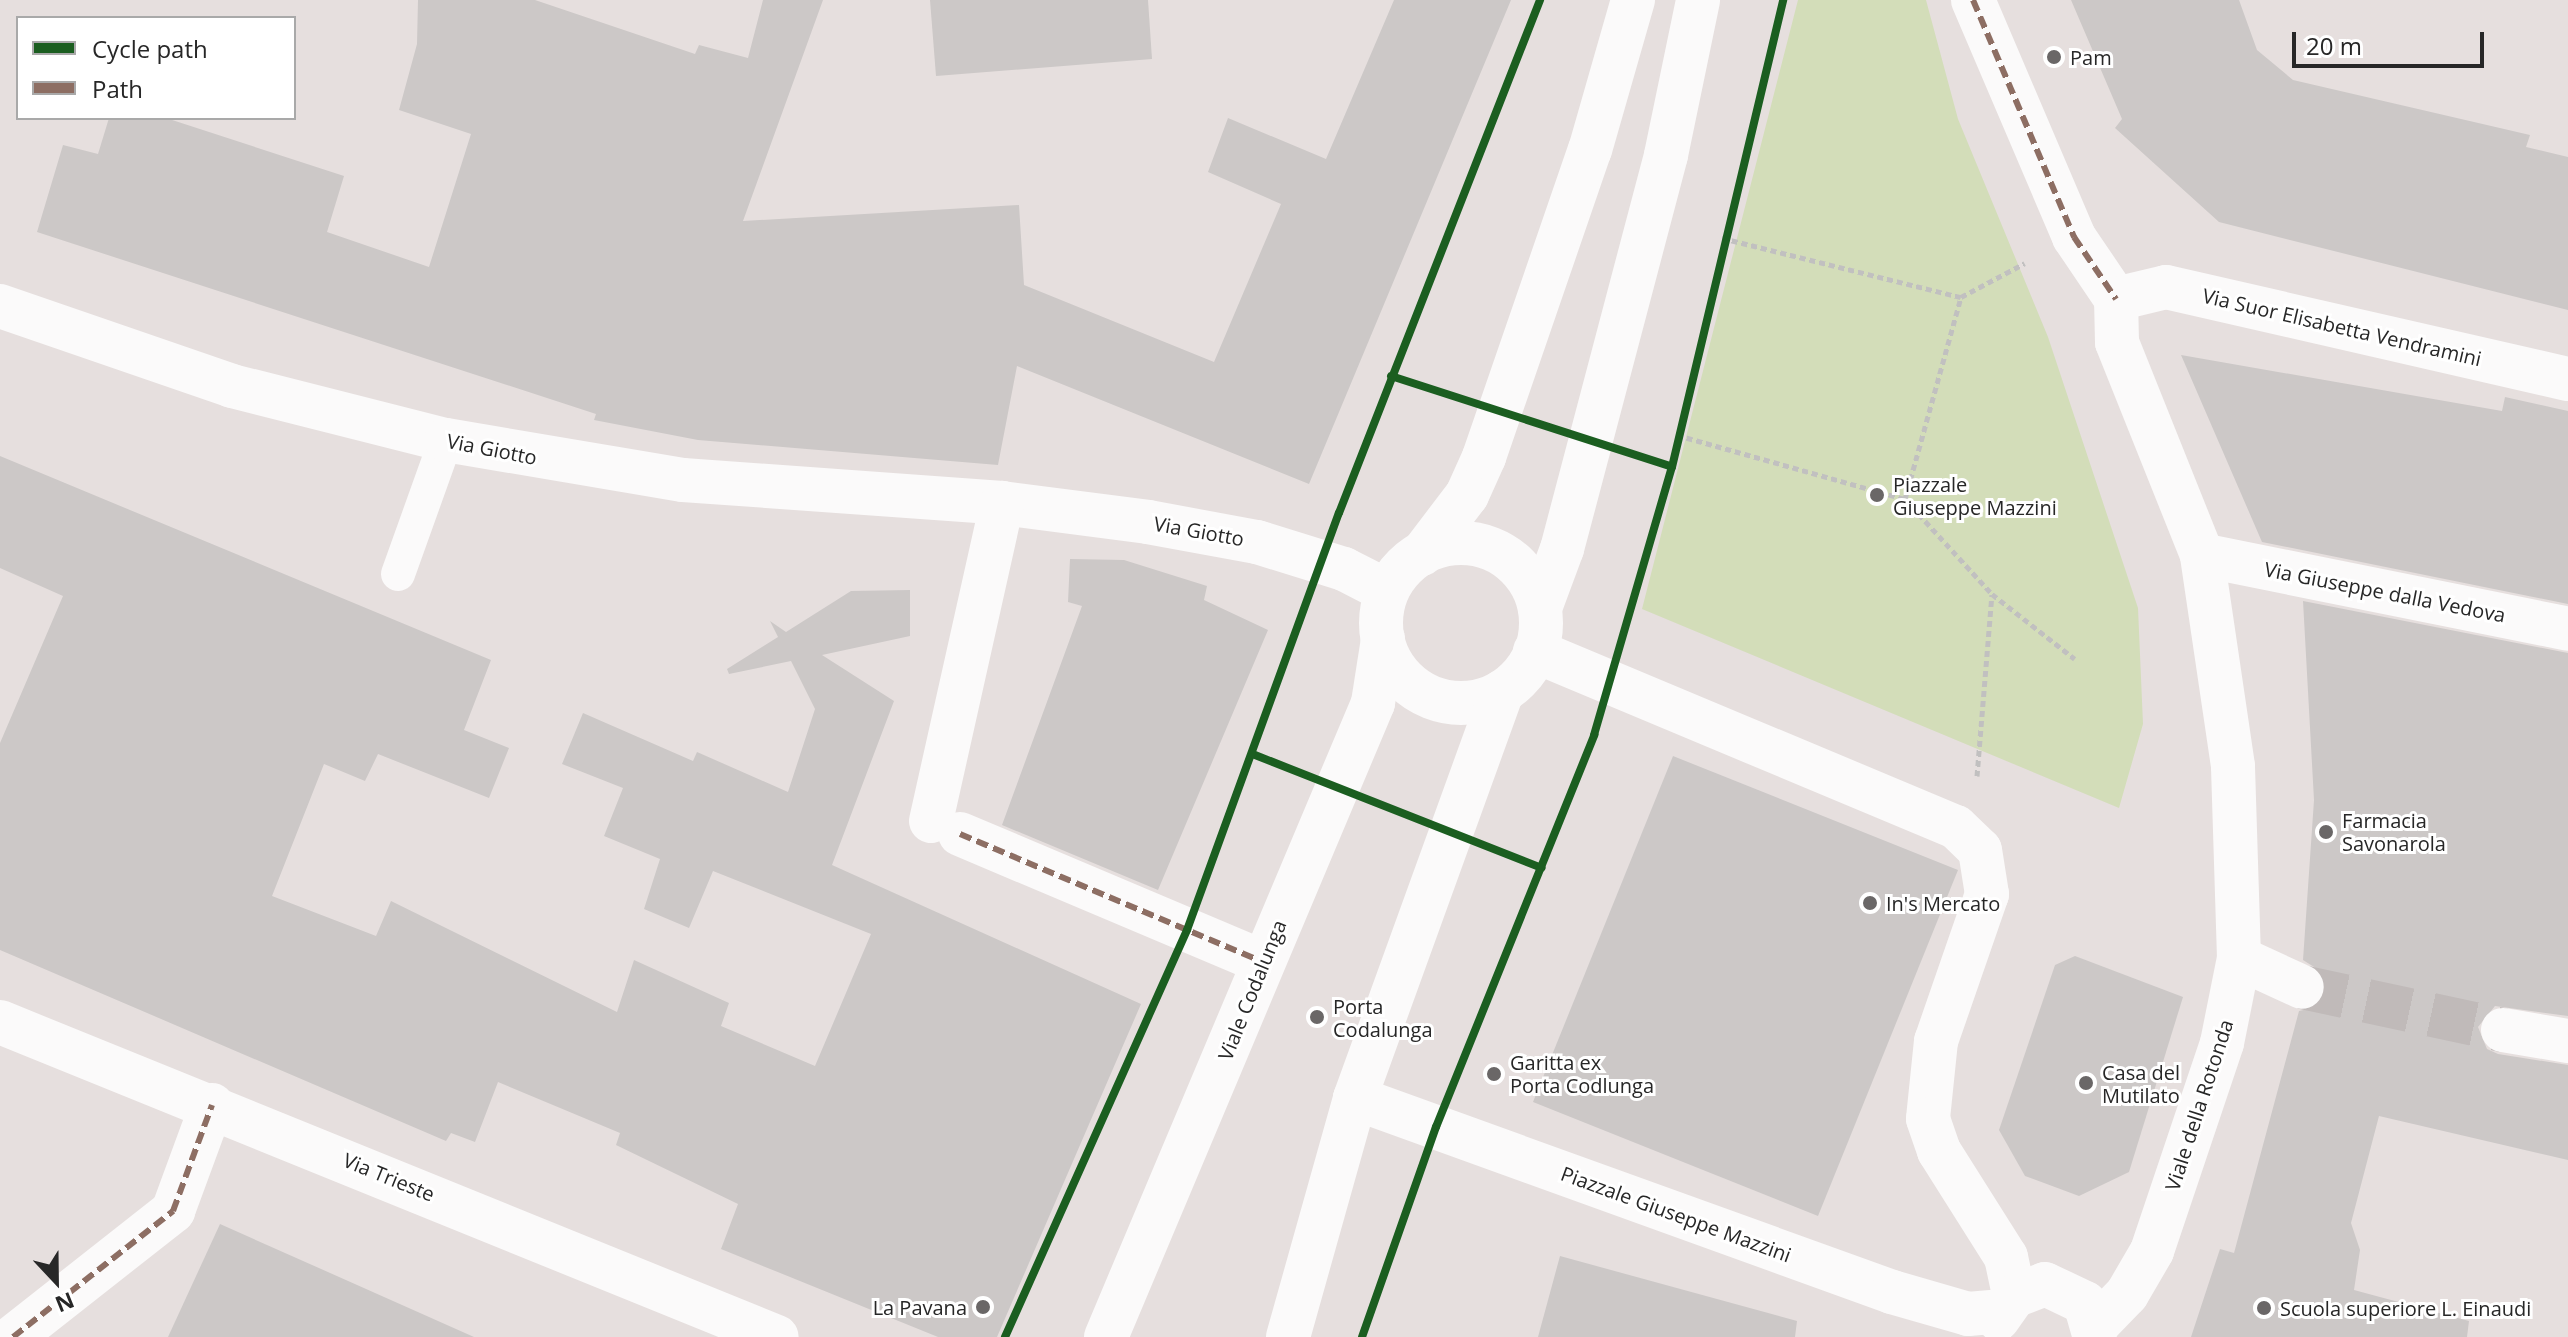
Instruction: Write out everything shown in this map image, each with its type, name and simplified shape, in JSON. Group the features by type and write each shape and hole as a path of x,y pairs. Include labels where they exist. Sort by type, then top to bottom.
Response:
{"street":[{"path":"1633,0 1590,150 1490,442 1467,495 1422,554 1387,591 1383,639 1390,659 1419,691 1460,702 1502,692 1518,681 1535,651 1540,608 1562,549 1666,155 1698,0"},
{"path":"1973,0 2074,237 2116,299 2117,342 2202,555 2233,766 2239,958 2302,987"},
{"name":"Via Suor Elisabetta Vendramini","path":"2116,299 2166,287 2568,379"},
{"name":"Via Giotto","path":"0,306 232,386 446,440 683,480 1002,503 1257,542 1344,569 1387,591"},
{"path":"1002,503 946,828 1263,962"},
{"path":"1422,554 1446,544 1495,551 1516,564 1540,608"},
{"name":"Via Giuseppe dalla Vedova","path":"2202,555 2568,629"},
{"name":"Viale Codalunga","path":"1106,1337 1373,703 1383,639"},
{"path":"1535,651 1956,827 1980,850 1987,894 1936,1041 1928,1119 1939,1151 2006,1257 2003,1315"},
{"path":"1288,1337 1355,1098 1502,692"},
{"name":"Viale della Rotonda","path":"2095,1332 2127,1294 2152,1251 2222,1043 2239,958"},
{"name":"Via Trieste","path":"0,1022 212,1105 777,1337"},
{"path":"2503,1030 2568,1041"},
{"name":"Piazzale Giuseppe Mazzini","path":"1355,1098 1892,1292 1968,1314 2003,1315"},
{"path":"13,1337 173,1211 212,1105"},
{"path":"2003,1315 2045,1284 2062,1288 2097,1279 2152,1251"},
{"name":"Viale della Rotonda","path":"2062,1288 2085,1303 2095,1332"}],"lane":[{"path":"398,574 446,440"}],"path":[{"path":"1722,238 1961,297 2074,237"},
{"path":"1905,499 1961,297"},
{"path":"1677,435 1905,499 1992,594 2075,659"},
{"path":"1976,781 1992,594"}],"green space":[{"path":"1798,0 1926,0 1958,119 2048,337 2138,608 2143,724 2119,808 1642,609"}],"building":[{"path":"418,0 535,0 695,54 699,45 748,58 763,0 823,0 743,221 1019,205 1024,285 1214,362 1281,204 1208,172 1228,118 1326,159 1394,0 1511,0 1309,484 1017,366 998,465 698,440 594,420 596,414 37,232 63,145 98,154 108,120 172,120 344,176 327,232 429,267 471,134 399,110 417,44"},
{"path":"930,0 1148,0 1152,59 936,76"},
{"path":"2071,0 2239,0 2257,50 2293,80 2530,135 2526,147 2568,157 2568,310 2219,222 2115,128 2122,119"},
{"path":"2181,355 2502,411 2505,397 2568,411 2568,604 2262,542"},
{"path":"0,456 491,660 464,730 509,748 489,798 378,754 365,781 324,764 272,896 376,936 391,901 617,1012 634,960 729,1003 721,1026 815,1066 871,934 713,871 689,928 644,909 660,859 604,836 623,788 562,764 583,713 693,761 697,752 788,792 815,709 791,661 729,674 727,669 778,637 770,621 786,632 851,591 910,590 910,636 822,655 894,701 832,865 1141,1004 997,1337 938,1337 721,1249 738,1204 616,1145 620,1133 498,1082 475,1142 451,1133 446,1141 0,950 0,743 63,596 0,568"},
{"path":"1070,559 1124,560 1207,586 1204,600 1268,630 1158,890 1002,825 1082,606 1068,602"},
{"path":"2303,601 2568,653 2568,1016 2495,1006 2478,1027 2487,1049 2498,1054 2568,1065 2568,1160 2379,1116 2351,1223 2360,1250 2354,1290 2469,1321 2467,1337 2191,1337 2220,1249 2234,1253 2299,1011 2317,1007 2327,985 2322,972 2303,960 2314,800"},
{"path":"1673,756 1958,870 1818,1216 1533,1102"},
{"name":"Casa del Mutilato","path":"2075,956 2183,997 2129,1172 2079,1196 2025,1176 1999,1130 2055,965"},
{"path":"220,1224 474,1337 168,1337"},
{"path":"1560,1256 1797,1321 1795,1337 1538,1337"}],"tunnel":[{"path":"2302,987 2503,1030"}],"marked path":[{"path":"1973,0 2074,237 2116,299"},
{"path":"960,834 1263,962"},
{"path":"13,1337 173,1211 212,1105"}],"cycle path":[{"path":"1005,1337 1187,930 1339,513 1540,0"},
{"path":"1362,1337 1436,1127 1594,735 1672,467 1783,0"},
{"path":"1391,376 1672,467"},
{"path":"1255,755 1542,868"}],"place":[{"name":"Pam","path":"2054,57"},
{"name":"Piazzale Giuseppe Mazzini","path":"1877,495"},
{"name":"Farmacia Savonarola","path":"2326,832"},
{"name":"In's Mercato","path":"1870,903"},
{"name":"Porta Codalunga","path":"1317,1017"},
{"name":"Garitta ex Porta Codlunga","path":"1494,1074"},
{"name":"Casa del Mutilato","path":"2086,1083"},
{"name":"La Pavana","path":"983,1307"},
{"name":"Scuola superiore L. Einaudi","path":"2264,1308"}]}
